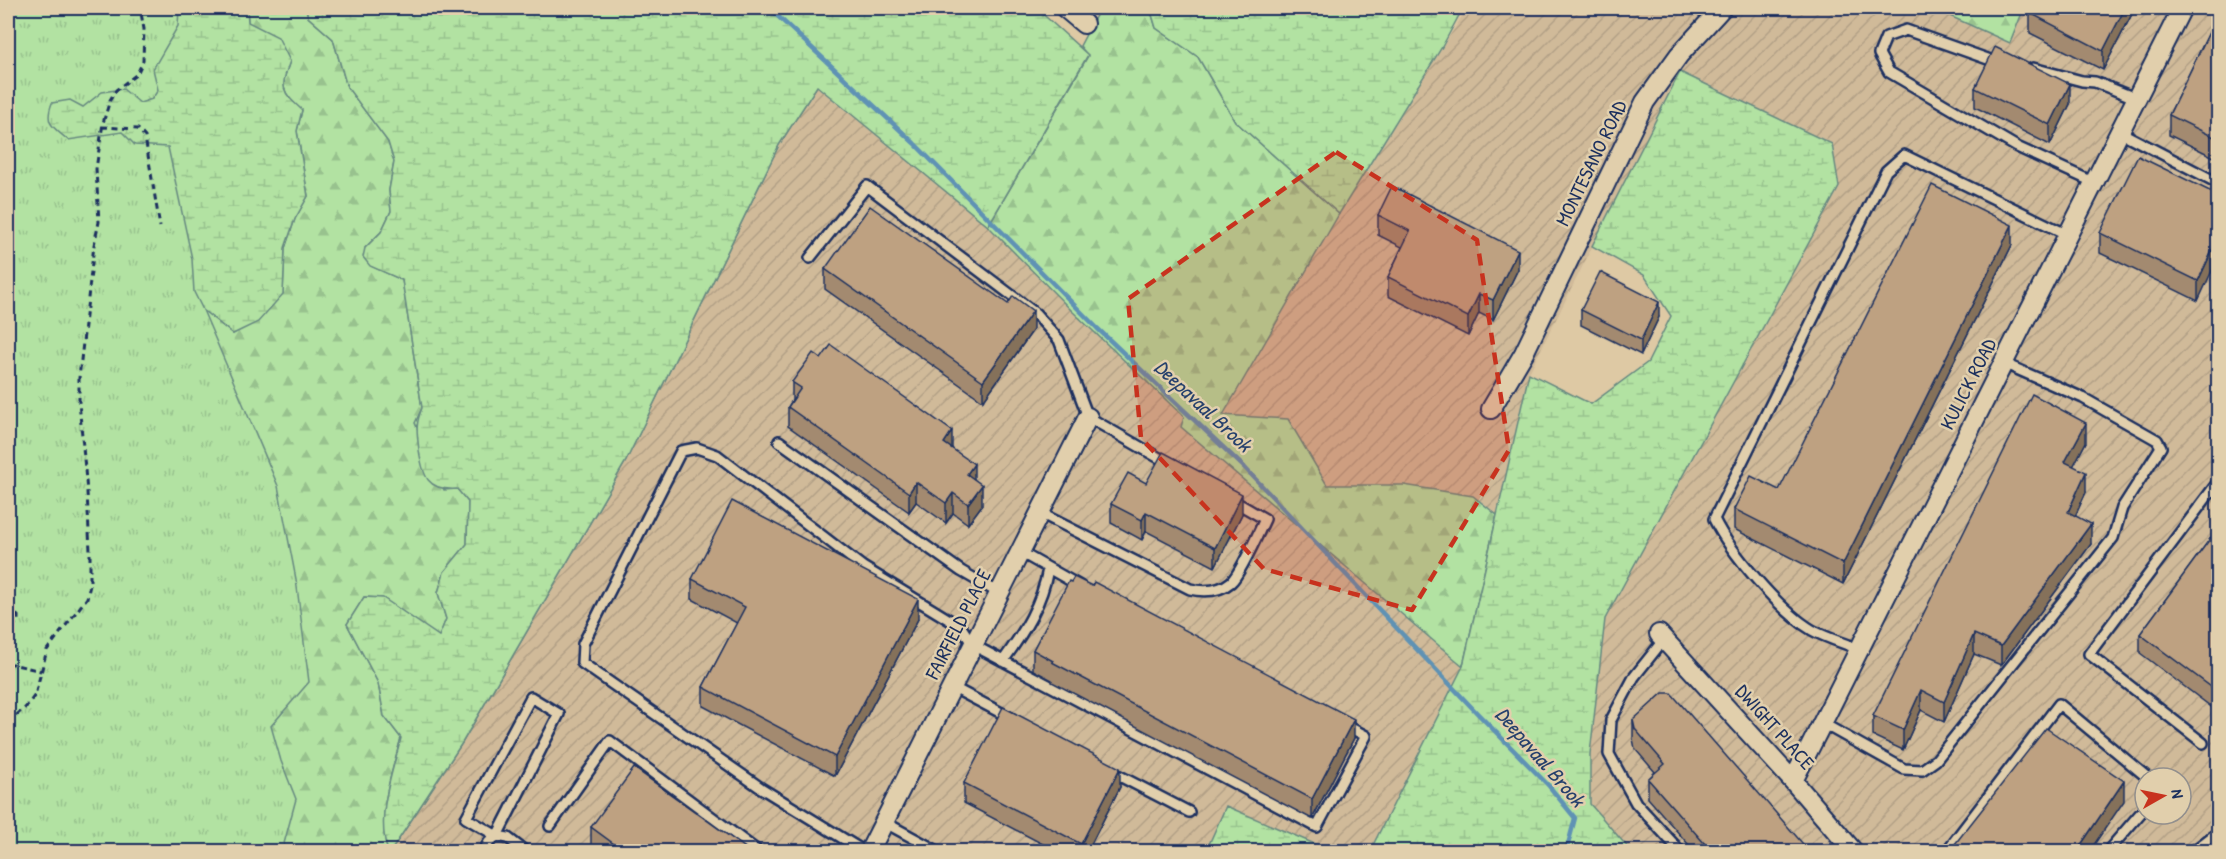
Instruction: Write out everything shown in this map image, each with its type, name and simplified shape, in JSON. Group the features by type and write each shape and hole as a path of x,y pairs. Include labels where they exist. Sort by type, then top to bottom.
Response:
{"street":[{"path":"1066,8 1084,24"},
{"name":"MONTESANO ROAD","path":"1491,409 1524,352 1645,102 1680,55 1722,8"},
{"name":"KULICK ROAD","path":"1793,781 2182,8"},
{"name":"FAIRFIELD PLACE","path":"867,852 1088,417"},
{"name":"DWIGHT PLACE","path":"1662,636 1854,852"}],"lane":[{"path":"2093,182 2017,147 1889,72 1880,54 1886,37 1906,30 2001,64 2095,82 2135,98"},
{"path":"2120,132 2218,183"},
{"path":"1860,649 1813,631 1789,613 1755,576 1720,532 1714,519 1886,171 1904,155 2068,236"},
{"path":"810,258 867,186 1035,313 1059,340 1088,417 1177,468"},
{"path":"1822,723 1904,769 1922,770 1936,760 2113,538 2122,508 2162,447 2157,440 2084,398 2003,363"},
{"path":"779,441 961,571 999,593"},
{"path":"867,852 761,788 582,663 583,644 681,451 697,448 717,455 863,567 961,627 973,645 1317,827 1366,736 1336,720"},
{"path":"2203,743 2089,654 2218,482"},
{"path":"1040,513 1190,589 1214,591 1231,582 1265,519 1226,497"},
{"path":"1020,552 1089,591"},
{"path":"1003,661 1019,639 1044,592 1048,569"},
{"path":"1662,636 1634,677 1611,720 1609,754 1636,803 1681,852"},
{"path":"952,687 1024,725"},
{"path":"483,852 489,842 497,837 558,714 531,697 466,818 497,837 508,838 526,852"},
{"path":"1946,852 2058,704 2133,766"},
{"path":"550,826 610,741 759,852"},
{"path":"1096,763 1189,812"},
{"path":"884,822 939,852"},
{"path":"2107,852 2133,822"},
{"path":"2192,852 2213,836 2218,836"}],"path":[{"path":"8,723 35,696 47,650 83,606 90,585 87,492 79,378 94,245 99,222 96,169 102,127 110,100 116,90 137,74 143,61 144,29 140,8"},
{"path":"102,127 138,129 145,137 160,227"},
{"path":"8,608 18,616 18,621 8,633"},
{"path":"8,663 41,671"}],"highlighted area":[{"path":"1336,152 1477,240 1509,450 1412,610 1264,569 1141,438 1128,299"}],"shaded area":[{"path":"1467,8 2218,8 2218,851 1631,851 1590,805 1590,754 1605,619 1671,493 1680,72 1529,373 1463,666 1370,851 1331,851 1226,806 1206,851 391,852 462,743 626,461 779,145 817,86 988,226 1073,312 1222,415 1339,214"}],"green space":[{"path":"8,8 740,8 817,86 779,145 626,461 462,743 391,851 8,851"},
{"path":"179,8 247,8 248,22 278,37 290,61 284,88 302,110 297,131 308,196 295,219 285,248 283,294 258,322 233,334 203,310 194,292 192,259 168,147 135,145 122,132 68,140 54,128 49,116 52,103 70,100 83,107 102,92 123,89 140,103 152,99 158,90 153,69 178,26"},
{"path":"247,8 306,8 308,17 333,39 347,87 388,142 394,162 389,190 391,211 381,232 365,248 371,266 402,280 422,408 415,423 444,490 457,489 468,502 467,544 444,572 438,593 446,619 439,637 382,598 364,597 347,624 378,683 384,716 401,738 384,809 388,851 282,851 296,799 281,761 271,726 309,682 296,579 278,486 203,310 233,334 283,294 285,248 295,219 308,196 297,131 302,110 284,88 290,61 248,22"},
{"path":"306,8 1036,8 1088,55 988,226 817,86 779,145 626,461 462,743 391,851 388,851 384,838 384,809 401,738 384,716 378,683 347,624 364,597 383,598 439,636 446,619 438,593 444,572 467,544 468,502 457,489 447,489 433,484 428,480 422,467 417,424 422,408 402,280 370,266 363,257 365,248 381,232 391,211 389,190 394,162 388,142 347,87 333,39 308,17"},
{"path":"1100,8 1150,8 1156,28 1198,57 1235,121 1339,214 1223,415 1288,419 1327,485 1404,485 1473,496 1497,515 1463,666 1181,427 1184,417 1073,312 988,226 1088,56 1080,46"},
{"path":"1150,8 1463,8 1442,47 1339,214 1235,121 1198,57 1156,28"},
{"path":"1932,8 2024,8 2010,43"},
{"path":"1680,72 1832,144 1839,187 1605,619 1590,754 1590,804 1631,851 1370,851 1463,666 1529,373 1591,404 1648,362 1671,316 1644,275 1592,246"},
{"path":"1226,806 1331,851 1206,851"}],"building":[{"path":"2033,8 2125,8 2103,51 2030,13"},
{"path":"2218,14 2218,139 2169,115"},
{"path":"1995,47 2070,84 2050,125 1975,88"},
{"path":"2138,156 2218,195 2218,238 2198,281 2100,233"},
{"path":"1932,185 2012,225 1843,564 1734,509 1751,476 1779,490"},
{"path":"1392,186 1518,250 1493,300 1479,294 1468,317 1388,277 1410,231 1378,215"},
{"path":"870,206 1008,304 1013,296 1033,311 983,381 825,269"},
{"path":"1600,272 1659,302 1641,340 1581,310"},
{"path":"831,345 952,431 944,443 974,464 967,474 982,485 968,504 953,493 946,503 916,482 909,493 788,407 801,388 792,382 813,353 821,359"},
{"path":"2032,394 2086,423 2065,462 2086,472 2068,512 2091,524 2001,646 1974,634 1944,702 1921,690 1903,730 1873,716"},
{"path":"1163,452 1242,494 1215,548 1146,512 1142,520 1111,504 1128,473 1146,483"},
{"path":"732,501 918,599 835,757 703,687 745,607 692,579"},
{"path":"2218,528 2218,692 2140,634"},
{"path":"1074,577 1092,586 1094,582 1354,719 1312,799 1033,650 1069,581 1071,582"},
{"path":"1663,693 1671,693 1810,852 1712,852 1648,779 1665,764 1635,729 1633,720"},
{"path":"1003,707 1120,768 1081,844 964,783"},
{"path":"2046,728 2124,781 2076,852 1951,852 1951,849"},
{"path":"634,768 751,852 625,852 591,827"}],"waterway":[{"name":"Deepavaal Brook","path":"769,8 914,143 1097,328 1245,468 1549,786 1575,818 1566,852"}]}
